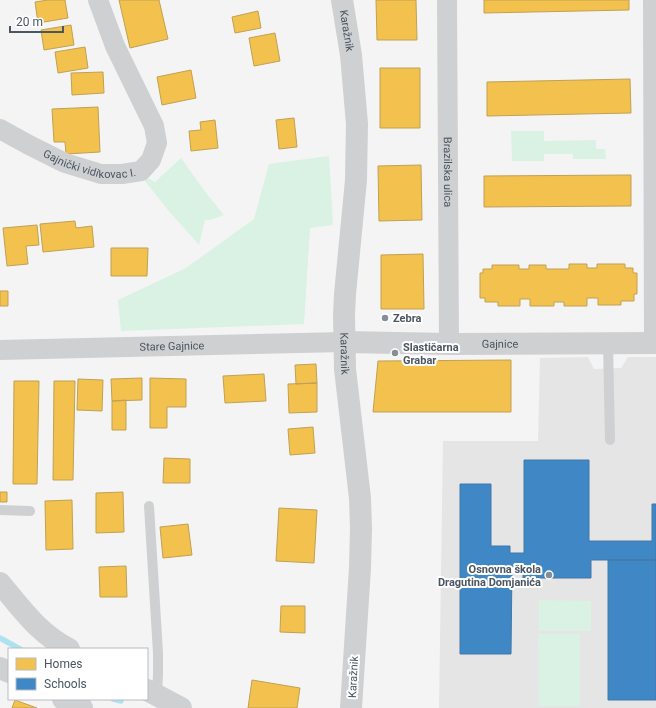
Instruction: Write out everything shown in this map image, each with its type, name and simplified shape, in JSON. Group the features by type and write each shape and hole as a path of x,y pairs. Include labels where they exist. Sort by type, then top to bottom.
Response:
{"street":[{"name":"Gajnički vidikovac I.","path":"0,129 65,163 101,174 122,174 141,171 152,160 157,143 154,126 115,46 98,0"},
{"name":"Karažnik","path":"342,0 351,54 357,124 356,180 344,315 345,369 360,498 361,528 360,568 351,708"},
{"name":"Brazilska ulica","path":"447,0 449,344"},
{"path":"653,0 655,68 655,343"},
{"name":"Gajnice","path":"345,342 449,344 655,343"},
{"name":"Stare Gajnice","path":"0,350 345,342"},
{"path":"0,583 42,631 67,648"},
{"path":"152,698 181,708"},
{"path":"66,700 82,708"}],"lane":[{"path":"608,344 610,440"},
{"path":"149,506 158,653 158,674 152,698"},
{"path":"0,510 30,511"}],"shaded area":[{"name":"Osnovna škola Dragutina Domjanića","path":"588,357 594,369 621,368 628,357 656,357 656,708 439,708 443,441 538,441 540,358"}],"green space":[{"path":"511,131 544,131 544,141 596,140 596,149 605,149 606,159 573,159 573,154 544,154 544,161 512,161"},
{"path":"329,156 333,225 310,228 304,324 121,331 118,300 186,268 254,219 269,164"},
{"path":"181,158 224,215 210,220 205,220 199,245 144,180 146,177 155,182"},
{"path":"539,600 591,601 591,631 539,631"},
{"path":"538,634 580,634 580,706 539,706"}],"building: Homes":[{"path":"65,0 68,18 38,23 35,2"},
{"path":"119,0 159,0 168,39 130,48"},
{"path":"376,0 416,0 417,40 377,40"},
{"path":"484,0 629,0 629,10 484,13"},
{"path":"258,11 261,28 235,33 232,17"},
{"path":"71,25 74,45 44,50 41,30"},
{"path":"275,33 280,61 254,66 249,38"},
{"path":"85,47 88,68 58,73 55,52"},
{"path":"380,68 420,68 420,128 380,128"},
{"path":"191,70 196,98 162,105 157,77"},
{"path":"103,72 104,93 72,95 71,73"},
{"path":"630,79 631,113 487,116 487,82"},
{"path":"98,107 100,152 66,154 65,142 54,142 52,109"},
{"path":"294,118 297,147 279,149 276,120"},
{"path":"215,120 218,148 191,151 189,131 201,130 200,122"},
{"path":"421,165 422,220 379,221 378,166"},
{"path":"631,175 631,206 484,207 484,176"},
{"path":"75,221 76,228 92,226 94,247 43,252 40,224"},
{"path":"37,225 39,245 26,246 28,264 7,266 3,228"},
{"path":"111,248 148,248 147,276 111,276"},
{"path":"423,254 424,309 381,309 381,255"},
{"path":"569,264 587,264 587,268 597,268 597,264 625,264 625,268 633,268 633,273 637,273 637,294 634,294 634,301 621,301 621,305 598,305 598,298 587,298 587,306 564,306 564,302 554,302 554,306 530,306 530,299 520,299 520,306 498,306 498,302 485,302 485,298 480,298 480,273 483,273 483,269 492,269 492,265 519,265 519,269 529,269 529,265 546,265 546,269 569,269"},
{"path":"0,291 8,291 8,306 0,306"},
{"path":"511,360 511,412 373,412 378,361"},
{"path":"316,364 317,383 296,384 295,365"},
{"path":"264,374 266,401 225,403 223,376"},
{"path":"142,378 142,400 112,401 111,379"},
{"path":"150,378 186,379 186,407 167,407 167,428 150,428"},
{"path":"78,379 103,380 102,411 77,410"},
{"path":"14,381 39,381 37,484 13,484"},
{"path":"54,381 75,381 73,480 53,480"},
{"path":"317,383 317,412 289,413 288,384"},
{"path":"126,400 126,430 112,430 112,401"},
{"path":"313,427 315,453 290,455 288,429"},
{"path":"164,458 190,459 190,483 163,483"},
{"path":"0,492 7,492 7,502 0,502"},
{"path":"123,492 124,532 96,533 96,493"},
{"path":"72,500 73,549 46,550 45,501"},
{"path":"279,508 317,510 314,563 276,561"},
{"path":"188,524 192,555 163,558 160,527"},
{"path":"126,566 127,597 100,597 99,567"},
{"path":"281,606 305,606 305,633 280,632"},
{"path":"252,680 300,688 297,708 248,708"},
{"path":"15,700 37,708 12,708"}],"building: Schools":[{"path":"524,460 589,460 589,541 652,541 652,504 656,504 656,560 591,560 591,578 523,578 523,566 512,566 511,654 460,654 460,484 491,484 491,546 510,546 510,553 524,553"},
{"path":"608,560 656,560 656,700 608,700"}],"waterway":[{"path":"0,638 18,648"},
{"path":"117,700 121,701"}],"place":[{"name":"Zebra","path":"385,318"},
{"name":"Slastičarna Grabar","path":"395,353"},
{"name":"Osnovna škola Dragutina Domjanića","path":"549,575"}]}
